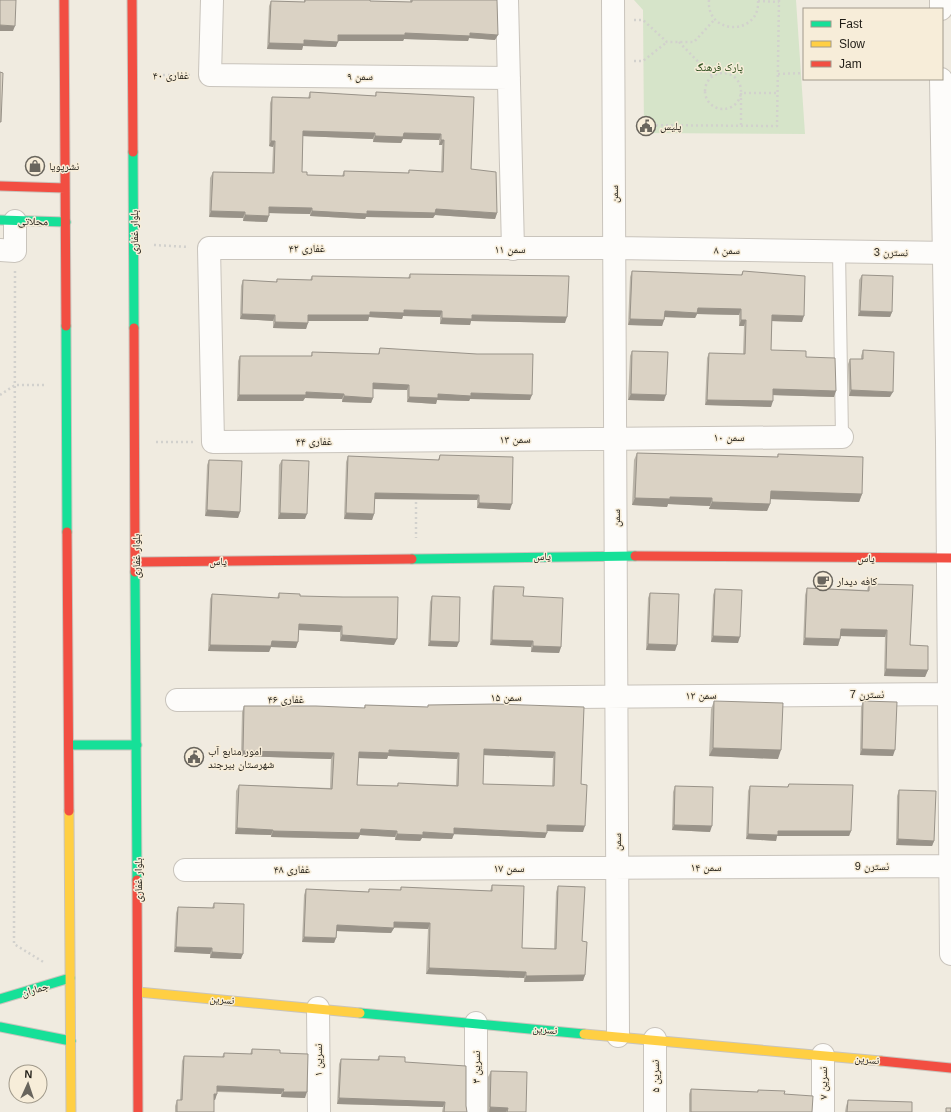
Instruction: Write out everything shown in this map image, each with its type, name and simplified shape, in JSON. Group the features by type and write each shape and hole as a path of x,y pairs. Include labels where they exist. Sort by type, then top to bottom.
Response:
{"main road":[{"path":"64,0 71,1112"},
{"name":"بلوار غفاری","path":"132,0 138,1112"},
{"path":"0,186 65,188"},
{"name":"محلاتی","path":"7,221 66,222"},
{"name":"یاس","path":"136,562 616,556 949,558"},
{"path":"69,745 137,745"},
{"name":"جماران","path":"0,999 70,978"},
{"name":"نسرین","path":"138,992 654,1039 951,1068"},
{"path":"0,1027 70,1041"}],"street":[{"path":"210,75 212,0"},
{"path":"507,0 513,249"},
{"name":"سمن","path":"614,0 618,1036"},
{"name":"سمن ۹","path":"210,75 509,78"},
{"path":"941,80 948,253 948,694 951,954"},
{"path":"7,221 7,251"},
{"path":"209,248 213,442"},
{"name":"غفاری ۴۲","path":"209,248 405,248"},
{"name":"سمن ۱۱","path":"405,248 615,248"},
{"name":"سمن ۸","path":"615,248 839,251"},
{"name":"نسترن 3","path":"839,251 948,253"},
{"name":"سمن ۱۰","path":"616,438 842,437"},
{"name":"سمن ۱۳","path":"415,441 616,438"},
{"name":"غفاری ۴۴","path":"213,442 415,441"},
{"name":"سمن ۱۲","path":"616,696 786,694"},
{"name":"نسترن 7","path":"786,694 948,694"},
{"name":"سمن ۱۵","path":"396,699 616,696"},
{"name":"غفاری ۴۶","path":"178,700 396,699"},
{"name":"نسترن 9","path":"795,867 950,866"},
{"name":"سمن ۱۴","path":"618,868 795,867"},
{"name":"سمن ۱۷","path":"400,868 618,868"},
{"name":"غفاری ۴۸","path":"184,870 400,868"},
{"name":"نسرین ۱","path":"318,1008 319,1112"},
{"name":"نسرین ۳","path":"476,1023 476,1112"},
{"name":"نسرین ۵","path":"654,1039 655,1112"},
{"name":"نسرین ۷","path":"823,1055 823,1112"}],"lane":[{"path":"839,251 842,437"}],"path":[{"path":"634,125 777,126 779,1 758,1 755,15 751,22 744,26 728,27 715,19 710,12 709,0"},
{"path":"632,13 632,27"},
{"path":"632,54 633,61 643,61 667,42 694,42 715,19"},
{"path":"632,20 643,20 667,42"},
{"path":"679,42 712,76"},
{"path":"741,93 739,99 731,108 719,109 713,107 706,98 704,92 708,81 712,76 723,73 729,74 738,82 741,93 741,125"},
{"path":"778,74 803,73"},
{"name":"غفاری ۴۰","path":"132,75 210,75"},
{"path":"741,93 778,93"},
{"path":"134,244 209,248"},
{"path":"7,251 15,385 14,944 70,978"},
{"path":"0,395 15,385 67,386"},
{"path":"135,443 213,442"},
{"path":"416,495 417,558"}],"green space":[{"name":"پارک فرهنگ","path":"634,0 796,0 805,134 644,133 643,10"}],"building":[{"path":"0,0 16,0 15,26 0,25"},
{"path":"305,0 370,0 412,2 412,0 497,0 498,35 470,33 470,36 405,33 405,35 338,35 338,42 304,40 304,44 269,43 271,1 305,2"},
{"path":"0,72 3,73 1,122 0,122"},
{"path":"310,92 376,96 376,92 474,97 471,169 496,172 497,213 436,209 435,213 367,211 367,214 312,211 312,208 269,207 269,216 245,215 245,212 211,211 213,172 274,173 275,141 271,141 272,97 310,98","holes":["303,131 375,133 375,136 403,137 404,133 441,134 441,140 444,140 443,172 409,170 409,173 344,171 344,176 307,175 307,172 302,172"]},
{"path":"632,271 742,275 743,271 805,276 804,316 772,315 771,350 806,351 806,357 835,358 836,391 773,389 773,401 707,400 709,353 745,354 746,320 741,320 741,309 698,308 697,313 665,311 664,320 630,319"},
{"path":"410,274 569,276 567,317 472,315 472,319 442,318 442,311 404,310 404,313 370,312 370,315 308,315 308,323 275,322 275,315 242,314 243,280 277,282 277,279 312,280 312,276 410,278"},
{"path":"862,275 893,276 892,312 860,311"},
{"path":"380,348 477,354 533,354 532,395 471,393 471,396 438,394 438,398 409,397 409,385 373,383 373,398 344,396 344,394 306,392 306,395 239,395 240,356 312,356 312,352 379,354"},
{"path":"863,350 894,352 893,392 851,390 850,359 863,359"},
{"path":"632,351 668,352 666,395 631,394"},
{"path":"637,453 778,457 778,454 863,457 862,494 771,491 770,504 712,502 712,498 635,498"},
{"path":"440,455 513,457 512,504 479,503 479,495 375,493 374,514 346,513 348,456 439,460"},
{"path":"209,460 242,461 240,512 207,510"},
{"path":"282,460 309,461 307,514 280,513"},
{"path":"869,584 913,585 910,645 928,646 928,670 886,669 887,630 841,629 840,639 805,638 807,588 869,591"},
{"path":"494,586 524,587 523,596 563,598 561,647 533,646 533,641 492,640"},
{"path":"715,589 742,590 740,637 713,636"},
{"path":"279,593 300,594 300,596 398,597 397,639 342,635 342,626 299,624 298,642 272,641 271,646 210,645 212,594 279,598"},
{"path":"650,593 679,594 677,645 648,644"},
{"path":"432,596 460,597 459,642 430,641"},
{"path":"714,701 783,703 781,750 713,748"},
{"path":"863,701 897,702 895,750 862,749"},
{"path":"495,704 584,707 581,784 587,785 585,826 547,825 547,833 454,828 454,834 423,832 423,835 397,834 397,831 361,829 360,833 273,831 237,828 239,785 332,789 334,753 243,751 244,706 365,708 365,705 428,707 428,705","holes":["484,749 555,752 554,786 483,784","389,750 459,753 458,786 398,783 398,786 357,785 359,752 389,753"]},
{"path":"789,784 853,785 851,831 778,831 778,835 748,834 750,786 788,787"},
{"path":"675,786 713,787 712,826 674,825"},
{"path":"899,790 936,791 934,841 898,839"},
{"path":"492,885 524,886 522,948 556,949 558,886 585,887 582,941 587,942 585,975 526,976 526,972 429,968 430,923 394,922 394,928 337,925 336,938 304,937 306,889 369,892 369,889 401,890 401,887 492,891"},
{"path":"214,903 244,904 243,954 212,952 212,948 176,947 178,907 214,908"},
{"path":"252,1049 280,1050 280,1053 308,1054 307,1092 283,1092 284,1089 217,1086 217,1094 214,1094 214,1112 177,1112 177,1100 182,1100 184,1056 224,1057 224,1053 252,1054"},
{"path":"379,1056 405,1057 405,1062 466,1066 467,1112 444,1112 445,1102 339,1098 341,1059 379,1060"},
{"path":"491,1071 527,1072 526,1112 507,1112 508,1108 490,1107"},
{"path":"691,1089 758,1092 758,1090 785,1091 784,1094 813,1096 812,1112 691,1112"},
{"path":"848,1100 912,1102 912,1112 847,1112"},
{"path":"946,1108 951,1108 951,1112 946,1112"}],"traffic: fast":[{"path":"133,152 134,328"},
{"path":"0,220 66,222"},
{"path":"66,326 67,532"},
{"path":"412,559 635,556"},
{"path":"135,572 137,880"},
{"path":"69,745 137,745"},
{"path":"0,999 70,978"},
{"path":"360,1013 584,1034"},
{"path":"0,1027 71,1041"}],"traffic: slow":[{"path":"69,811 71,1112"},
{"path":"138,992 360,1013"},
{"path":"584,1034 881,1061"}],"traffic: jam":[{"path":"64,0 66,326"},
{"path":"132,0 133,152"},
{"path":"0,186 65,188"},
{"path":"134,328 135,572"},
{"path":"67,532 69,811"},
{"path":"635,556 951,558"},
{"path":"136,562 412,559"},
{"path":"137,880 138,1112"},
{"path":"881,1061 951,1068"}],"place":[{"name":"پلیس","path":"646,126"},
{"name":"نشرپویا","path":"35,166"},
{"name":"کافه دیدار","path":"823,581"},
{"name":"امور منابع آب شهرستان بیرجند","path":"194,757"}]}
